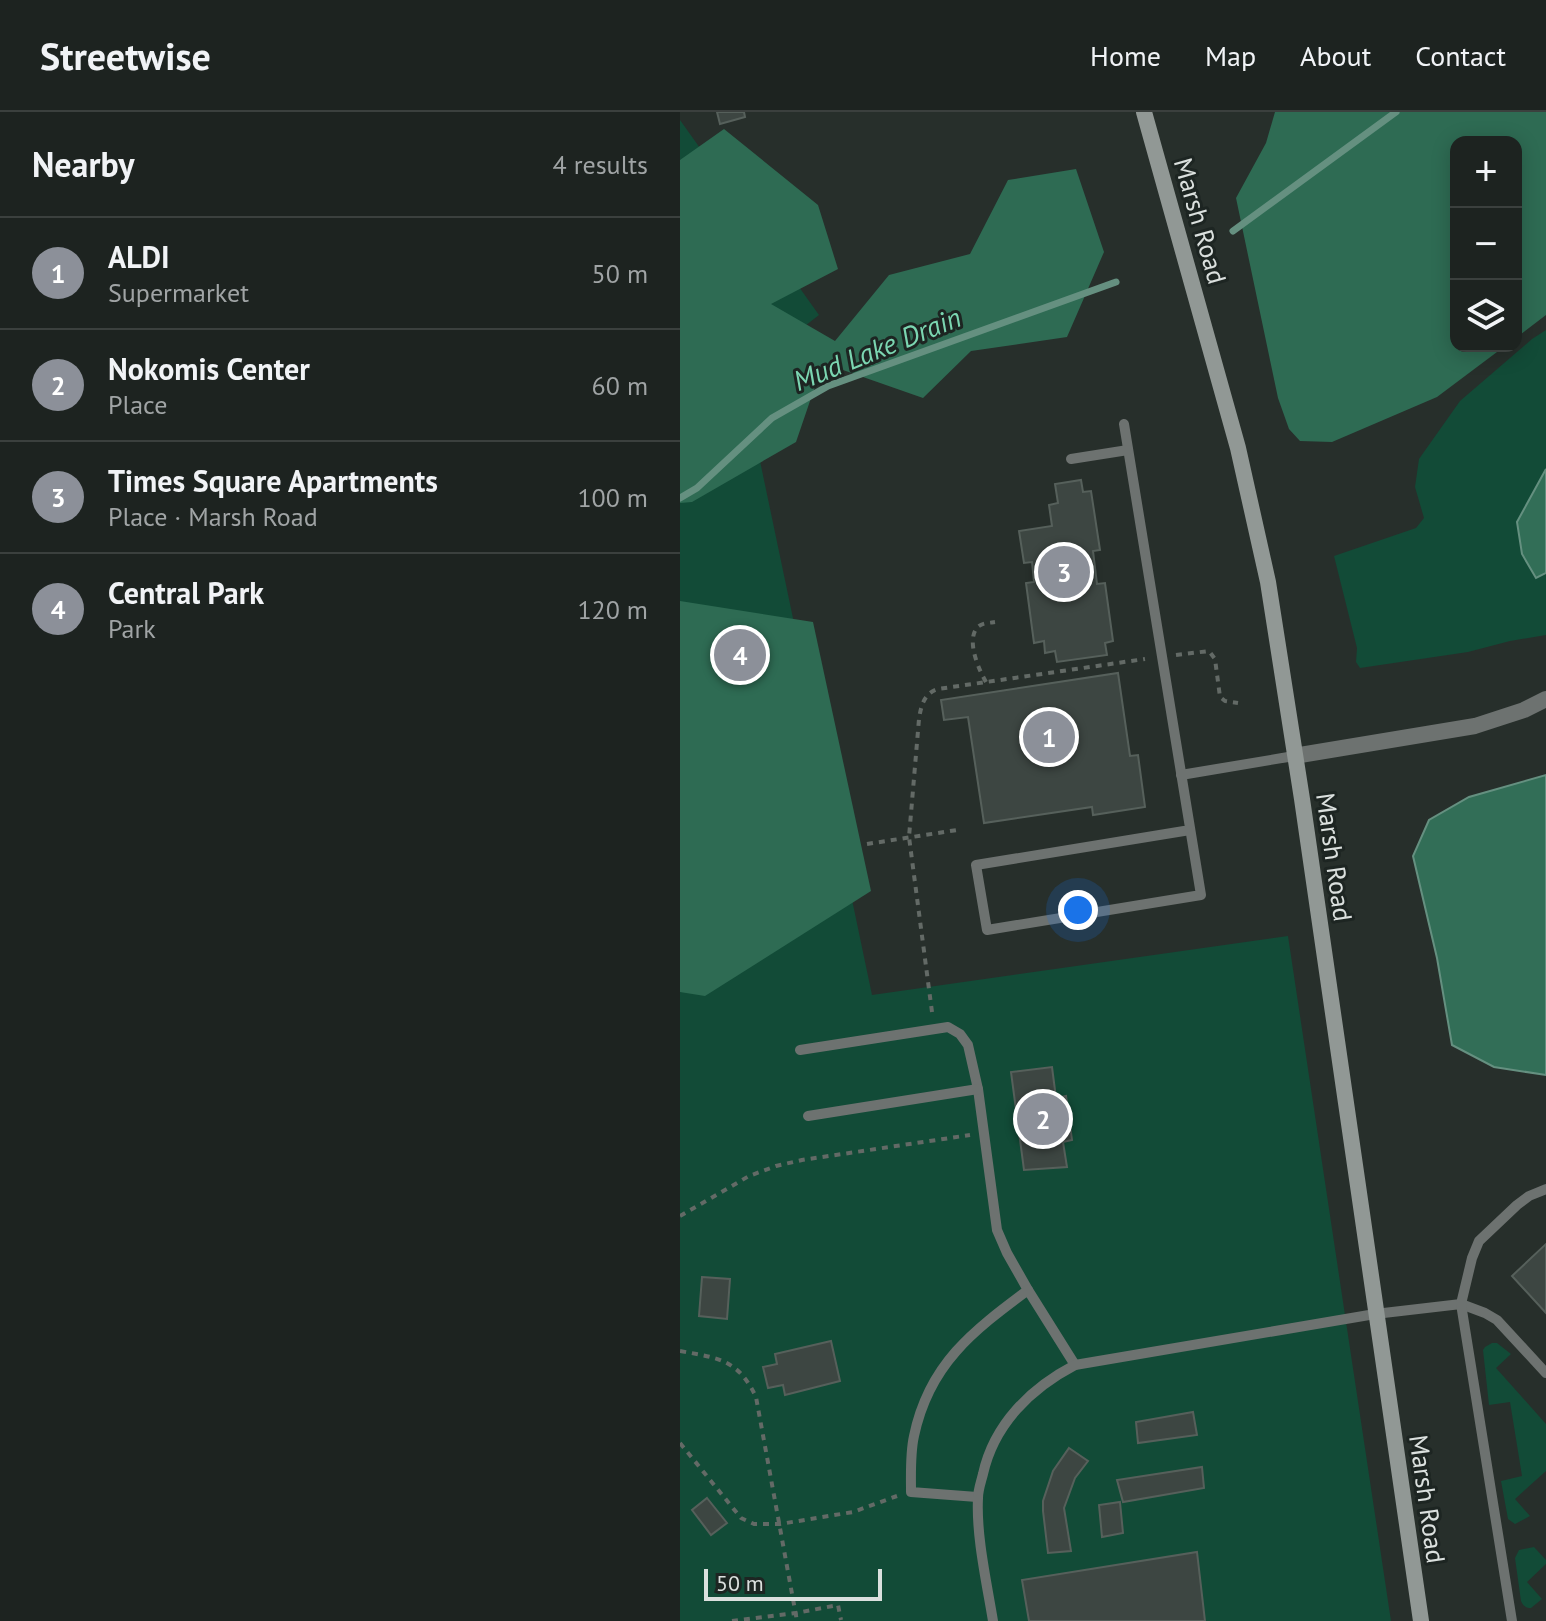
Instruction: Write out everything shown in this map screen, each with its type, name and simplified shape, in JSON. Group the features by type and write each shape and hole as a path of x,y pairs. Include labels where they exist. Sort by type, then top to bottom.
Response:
{"main road":[{"name":"Marsh Road","path":"1144,112 1238,448 1268,582 1421,1621"}],"street":[{"path":"1294,756 1475,726 1524,710 1546,699"}],"lane":[{"path":"1124,424 1201,895 987,930 976,865 1190,830"},
{"path":"1071,459 1128,450"},
{"path":"1181,775 1294,756"},
{"path":"800,1050 948,1027 960,1034 968,1045 978,1089 997,1230 1028,1290 1075,1365"},
{"path":"808,1116 978,1089"},
{"path":"1512,1621 1461,1304 1479,1241 1529,1196 1546,1189"},
{"path":"977,1497 911,1492 913,1438 926,1395 955,1350 985,1322 1028,1290"},
{"path":"993,1621 981,1547 977,1497 987,1456 1007,1420 1032,1392 1075,1365 1375,1314 1461,1304 1497,1320 1546,1373"}],"path":[{"path":"986,682 973,641 979,626 995,622"},
{"path":"1176,655 1212,653 1220,697 1238,703"},
{"path":"935,1029 909,837 923,701 932,690 1147,659"},
{"path":"867,844 957,830"},
{"path":"680,1216 749,1176 776,1166 984,1133"},
{"path":"680,1351 714,1357 723,1362 742,1374 756,1397 797,1621"},
{"path":"680,1443 741,1518 754,1524 780,1524 853,1512 911,1492"},
{"path":"732,1621 838,1605 841,1620"}],"shaded area":[{"path":"1275,112 1546,112 1546,315 1522,333 1522,136 1450,136 1450,352 1497,352 1437,397 1332,442 1300,441 1289,429 1278,398 1236,198 1266,143"},
{"path":"680,120 819,315 742,375 872,995 1288,936 1391,1621 680,1621"},
{"path":"724,129 818,205 838,269 771,304 835,341 889,275 970,254 1008,180 1076,169 1104,252 1067,337 971,351 923,398 823,363 796,442 692,502 680,503 680,160"},
{"path":"1546,330 1546,635 1468,652 1360,668 1356,662 1357,648 1334,556 1416,528 1424,518 1415,487 1419,459 1460,401 1517,352 1522,352 1522,348"},
{"path":"1546,469 1546,573 1536,578 1522,554 1517,522"},
{"path":"680,601 813,622 871,891 705,996 680,992"},
{"path":"1546,775 1546,1075 1494,1067 1452,1045 1437,958 1413,856 1429,820 1469,797"},
{"path":"1497,1343 1511,1354 1496,1368 1546,1424 1546,1471 1515,1499 1530,1516 1515,1524 1508,1519 1501,1481 1522,1476 1510,1402 1489,1405 1483,1350"},
{"path":"1534,1547 1546,1564 1527,1582 1542,1599 1529,1608 1521,1601 1515,1558 1519,1550"}],"building":[{"path":"717,112 744,112 745,117 720,124"},
{"path":"1081,480 1083,492 1091,491 1100,550 1093,551 1097,584 1105,583 1113,641 1105,643 1107,655 1057,662 1055,651 1045,653 1044,641 1034,643 1026,583 1034,582 1032,562 1024,563 1019,531 1052,526 1049,505 1058,503 1055,484"},
{"path":"1118,673 1130,756 1138,755 1145,807 1093,815 1092,807 984,823 968,717 944,720 941,700"},
{"path":"1052,1067 1056,1098 1066,1096 1072,1140 1063,1142 1067,1167 1024,1170 1011,1072"},
{"path":"1546,1244 1546,1313 1512,1276"},
{"path":"702,1277 730,1279 727,1319 699,1316"},
{"path":"831,1341 840,1381 785,1395 783,1385 768,1388 763,1367 777,1364 775,1354"},
{"path":"1193,1412 1197,1435 1138,1443 1136,1422"},
{"path":"1069,1448 1088,1461 1075,1478 1064,1508 1071,1551 1048,1553 1043,1501 1053,1471"},
{"path":"1202,1467 1204,1488 1123,1502 1117,1480"},
{"path":"707,1498 727,1523 711,1535 692,1510"},
{"path":"1120,1502 1123,1533 1102,1537 1099,1505"},
{"path":"1197,1552 1205,1621 1029,1621 1022,1580"}],"waterway":[{"name":"Mud Lake Drain","path":"1233,231 1396,112"},
{"name":"Mud Lake Drain","path":"680,498 697,488 772,418 828,386 1116,282"}],"place":[{"name":"Times Square Apartments","path":"1064,572"},
{"name":"Central Park","path":"740,655"},
{"name":"ALDI","path":"1049,737"},
{"name":"Nokomis Center","path":"1043,1119"}]}
